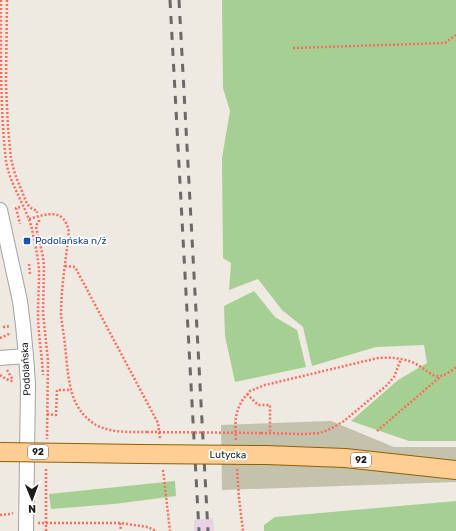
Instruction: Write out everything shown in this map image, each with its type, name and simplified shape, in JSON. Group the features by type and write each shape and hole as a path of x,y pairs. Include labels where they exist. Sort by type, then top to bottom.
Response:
{"main road":[{"name":"Lutycka","path":"0,452 266,455 345,458 456,470"}],"street":[{"name":"Podolańska","path":"0,210 20,300 26,356 28,384 26,531"},
{"path":"2,362 26,356"}],"path":[{"path":"7,0 6,84 11,159 26,204 37,211 37,213"},
{"path":"294,48 445,43 456,35"},
{"path":"20,207 16,208 20,224"},
{"path":"29,219 48,214 60,216 67,226 68,232 61,316 71,390 76,404 85,416 95,425 107,430 147,432 320,433 344,421 386,386 394,377 402,359"},
{"path":"39,220 36,227 44,266 42,323 48,360 47,445"},
{"path":"65,266 75,267 155,416 158,423 161,446"},
{"path":"0,338 16,332"},
{"path":"236,445 236,412 247,394 265,385 378,358 392,357 411,362 429,374 441,377"},
{"path":"2,362 13,380"},
{"path":"377,431 441,377 447,375 456,367"},
{"path":"47,414 56,415 57,390 71,390"},
{"path":"247,394 258,405 270,405 270,433"},
{"path":"46,461 46,531"},
{"path":"237,468 243,531"},
{"path":"163,469 170,531"},
{"path":"41,522 120,523 148,527 156,531"},
{"path":"120,523 120,531"}],"shaded area":[{"path":"331,421 394,447 456,447 456,482 222,490 221,425"},
{"path":"213,518 214,531 194,531 194,520"}],"green space":[{"path":"222,0 456,0 456,441 409,441 351,421 398,380 427,363 424,345 376,347 312,366 303,327 282,310 258,279 229,290 231,263 223,258 222,158 230,111 223,88"},
{"path":"254,291 275,317 297,330 306,367 235,382 225,336 224,306"},
{"path":"175,481 176,496 114,504 51,509 49,494"},
{"path":"456,501 456,531 264,531 264,525 275,517"}],"railway":[{"path":"170,0 199,531"},
{"path":"179,0 208,531"}],"place":[{"name":"Podolańska n/ż","path":"27,241"}]}
